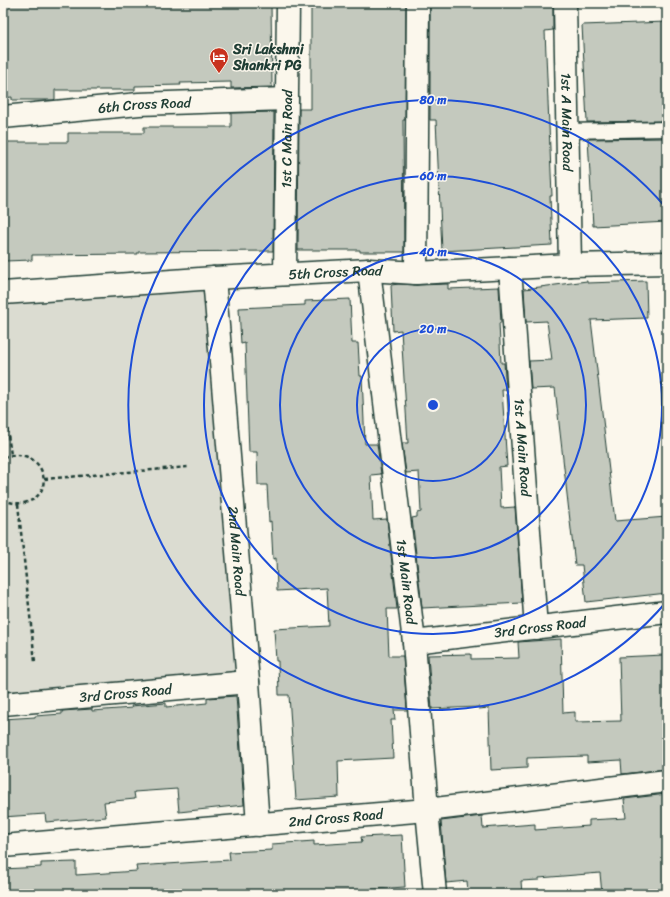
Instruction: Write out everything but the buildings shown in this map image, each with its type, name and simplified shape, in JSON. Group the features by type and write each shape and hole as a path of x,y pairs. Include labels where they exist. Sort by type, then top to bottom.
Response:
{"street":[{"name":"1st C Main Road","path":"285,274 288,3"},
{"path":"416,273 418,3"},
{"name":"1st A Main Road","path":"565,3 570,265"},
{"name":"6th Cross Road","path":"3,117 139,104 287,99"},
{"name":"5th Cross Road","path":"3,293 214,278 369,270 416,273 570,265 667,263"},
{"name":"1st A Main Road","path":"510,268 536,628"},
{"name":"1st Main Road","path":"369,270 414,642 434,894"},
{"name":"2nd Main Road","path":"214,278 248,682 258,825"},
{"name":"3rd Cross Road","path":"414,642 667,612"},
{"name":"3rd Cross Road","path":"3,704 248,682"},
{"name":"2nd Cross Road","path":"3,846 427,810 667,780"}],"lane":[{"path":"568,131 667,129"}],"path":[{"path":"3,401 11,455"},
{"path":"3,457 11,455 24,456 32,460 39,466 44,480 43,489 32,501 18,504 3,499"},
{"path":"44,480 188,467"},
{"path":"18,504 35,662"}],"shaded area":[{"path":"214,278 248,682 3,704 3,293"}],"place":[{"name":"Sri Lakshmi Shankri PG","path":"219,74"}]}
